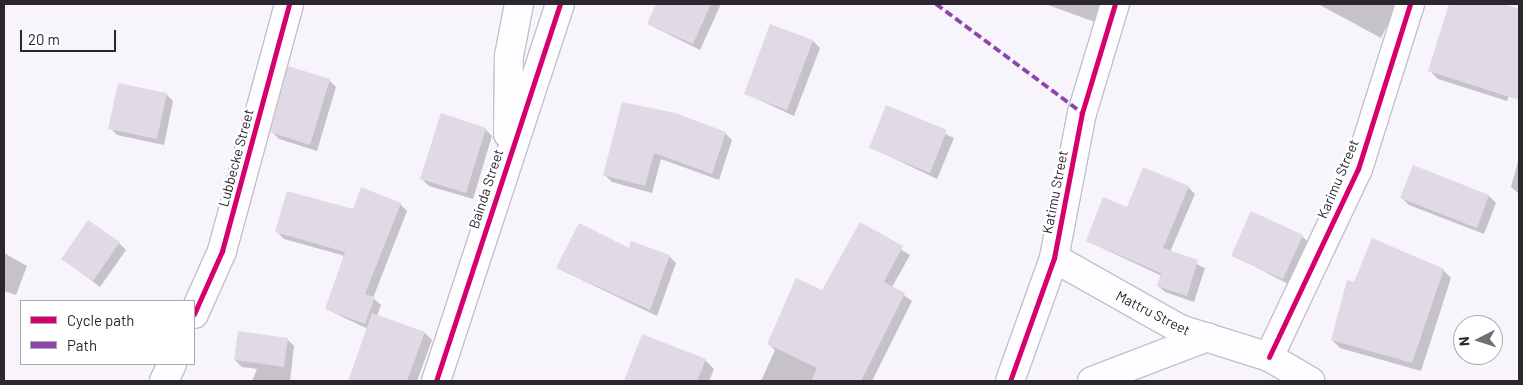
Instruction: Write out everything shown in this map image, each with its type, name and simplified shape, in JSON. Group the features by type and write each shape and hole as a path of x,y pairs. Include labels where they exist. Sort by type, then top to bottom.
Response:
{"street":[{"path":"272,4 286,16"},
{"path":"508,158 509,56 519,4"},
{"name":"Bainda Street","path":"436,381 560,4"},
{"name":"Katimu Street","path":"1010,381 1054,258 1082,113 1115,4"},
{"name":"Karimu Street","path":"1269,357 1358,169 1410,4"},
{"name":"Lubbecke Street","path":"195,312 222,251 286,16"},
{"name":"Mattru Street","path":"1054,258 1180,329 1269,357 1310,381"},
{"path":"1092,381 1207,337"},
{"path":"164,381 172,365"}],"building":[{"path":"656,4 711,4 693,44 647,24"},
{"path":"1449,4 1504,4 1519,9 1519,100 1428,71"},
{"path":"770,24 813,40 787,110 744,94"},
{"path":"288,66 330,79 310,145 270,132"},
{"path":"118,83 167,93 157,139 108,129"},
{"path":"622,102 675,113 726,132 712,174 654,153 645,186 603,175"},
{"path":"886,105 947,130 930,173 869,148"},
{"path":"441,113 486,128 466,193 420,179"},
{"path":"1413,165 1489,195 1477,228 1400,198"},
{"path":"1143,167 1189,186 1163,248 1198,260 1187,296 1157,286 1161,273 1086,241 1103,197 1127,207"},
{"path":"361,187 401,203 365,294 375,297 365,324 325,309 345,252 275,232 287,191 353,209"},
{"path":"1251,211 1303,235 1283,279 1231,256"},
{"path":"88,220 120,242 93,281 61,259"},
{"path":"860,222 903,246 884,282 905,293 861,381 811,381 817,368 767,344 796,278 822,290"},
{"path":"579,223 629,248 631,241 670,255 650,310 556,268"},
{"path":"1372,238 1444,269 1412,363 1331,340 1347,280 1354,282"},
{"path":"372,313 425,332 407,381 348,381"},
{"path":"238,331 288,338 284,367 234,360"},
{"path":"642,334 706,359 697,381 624,381"}],"marked path":[{"path":"936,4 1082,113"}],"cycle path":[{"path":"195,312 222,251 289,4"},
{"path":"436,381 560,4"},
{"path":"1010,381 1054,258 1082,113 1115,4"},
{"path":"1269,357 1358,169 1410,4"}]}
